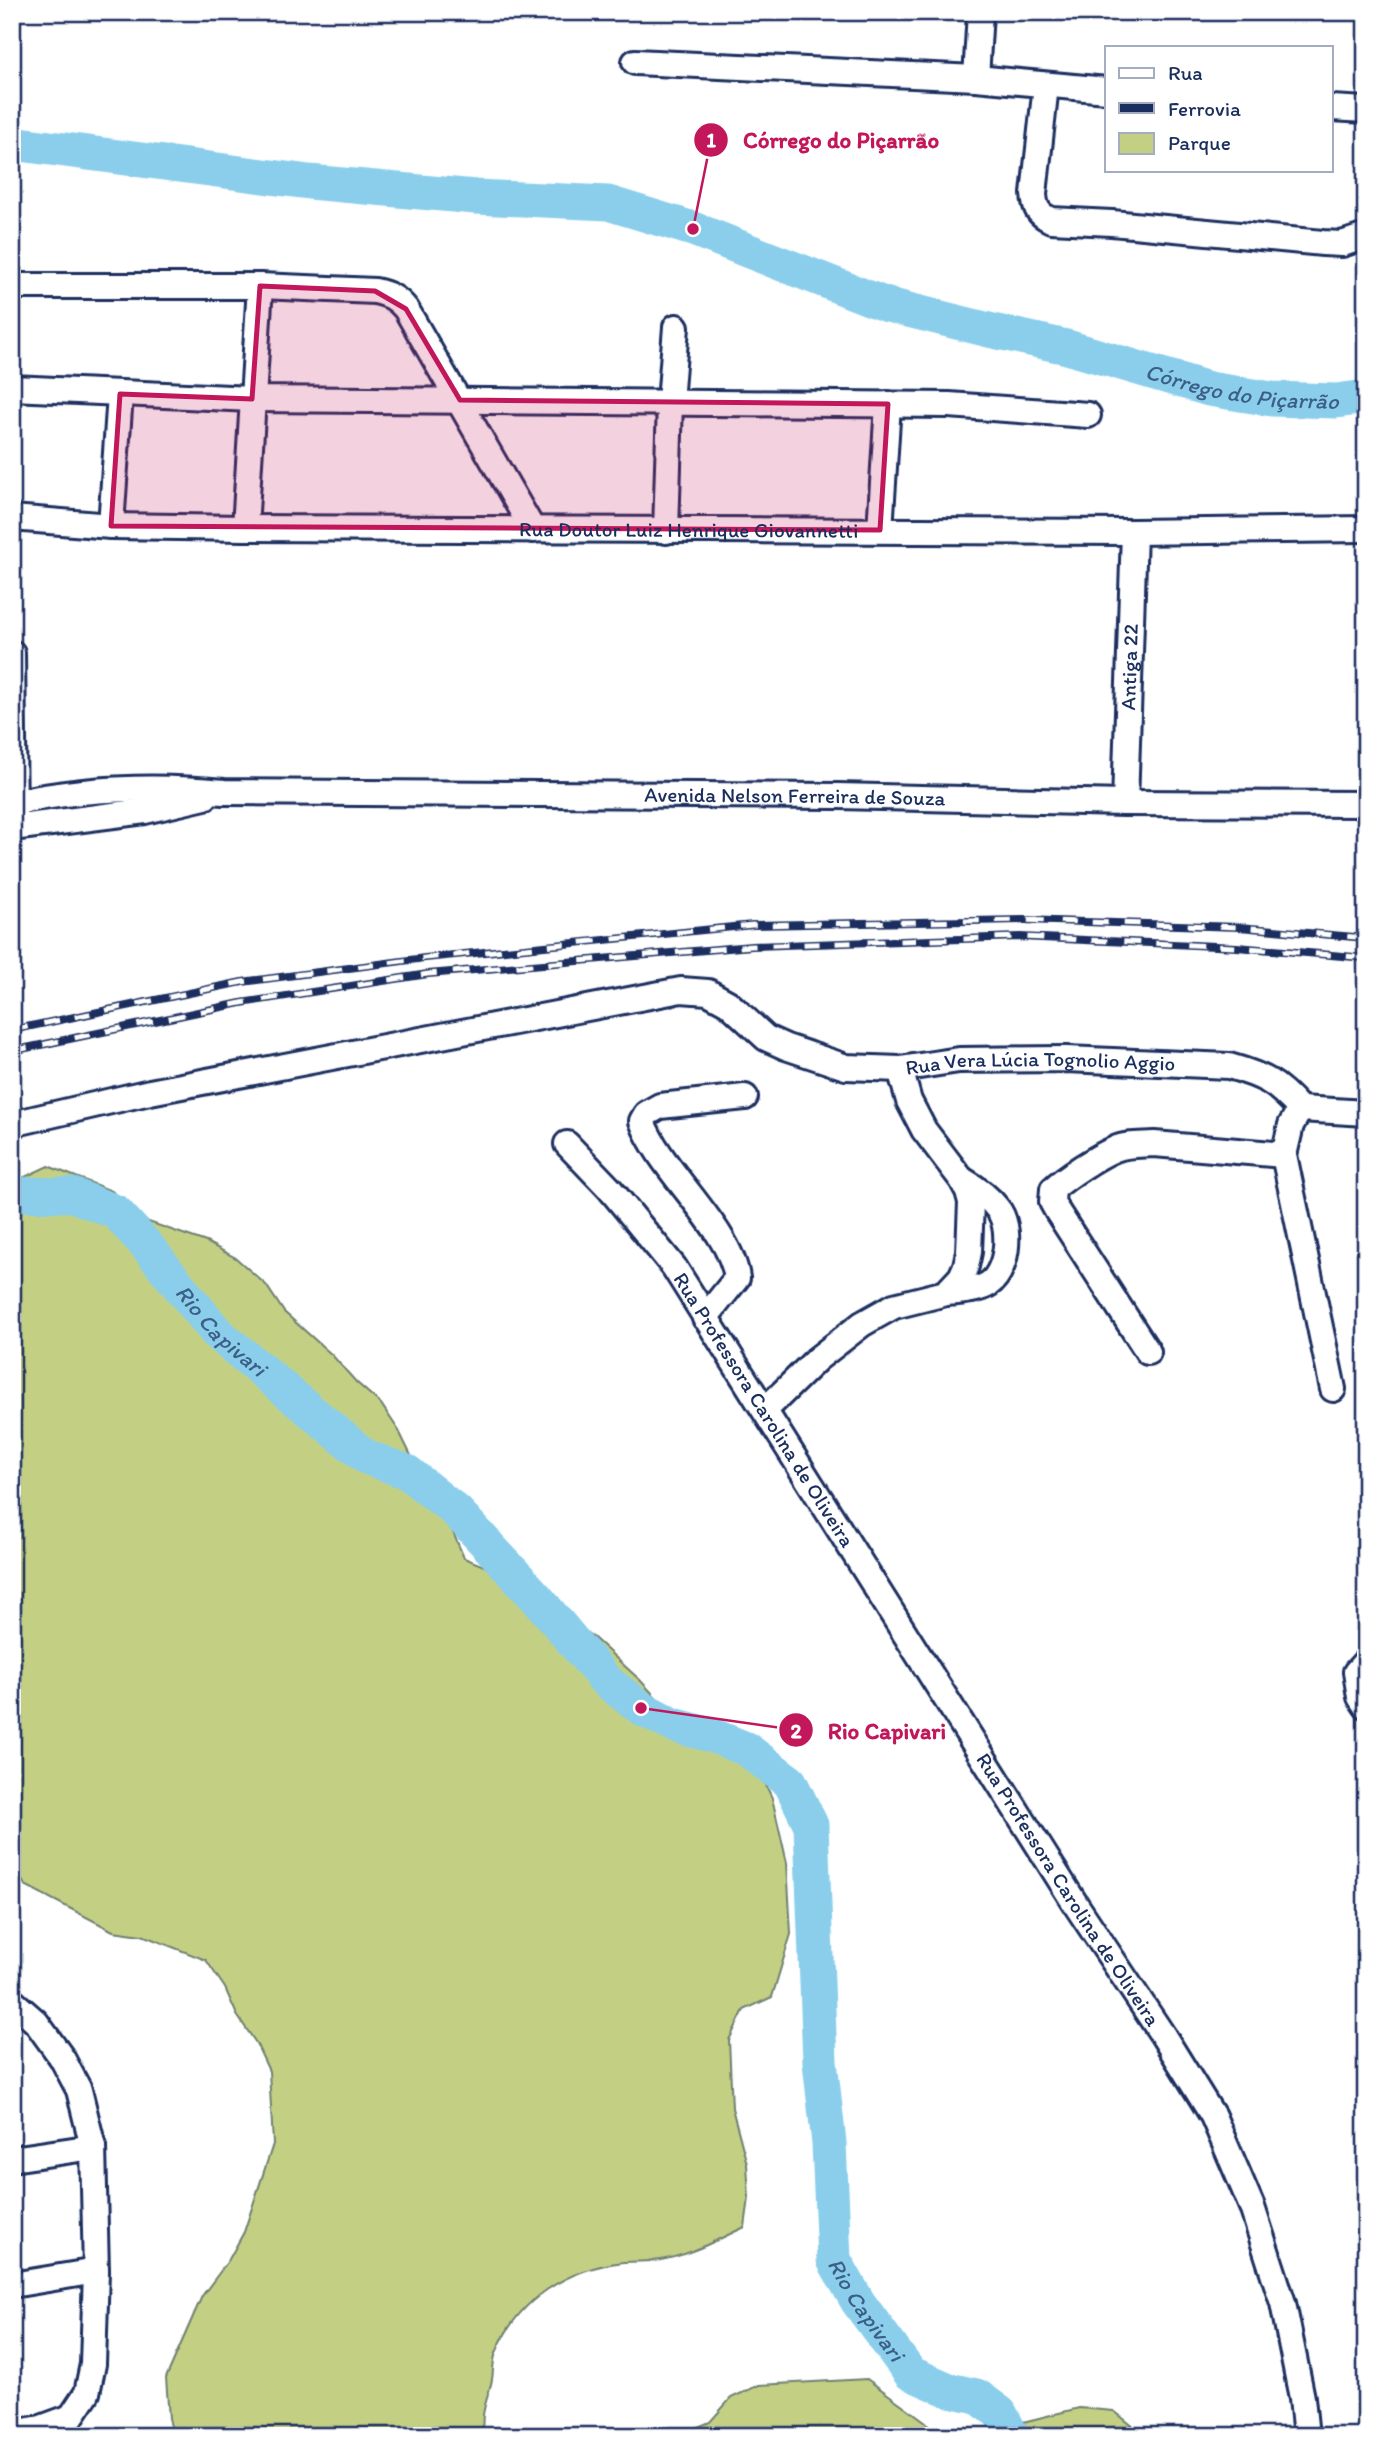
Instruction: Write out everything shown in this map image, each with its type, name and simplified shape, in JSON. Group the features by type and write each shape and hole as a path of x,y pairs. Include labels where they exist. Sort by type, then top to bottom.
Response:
{"street":[{"path":"976,78 980,12"},
{"path":"635,62 976,78 1105,90"},
{"path":"1046,85 1034,194 1038,212 1051,220 1342,244 1366,236"},
{"path":"1332,108 1366,110"},
{"path":"12,286 260,286 375,291 398,300 460,400 533,530"},
{"path":"244,528 260,286"},
{"path":"666,531 670,402 676,327"},
{"path":"12,388 252,399 982,406 1088,415"},
{"path":"111,526 120,394"},
{"path":"880,530 888,404"},
{"name":"Rua Doutor Luiz Henrique Giovannetti","path":"12,518 111,526 244,528 1133,532 1366,529"},
{"name":"Antiga 22","path":"1125,803 1133,532"},
{"path":"12,653 13,828"},
{"name":"Avenida Nelson Ferreira de Souza","path":"13,802 79,790 161,788 224,792 824,796 1125,803 1366,804"},
{"name":"Avenida Nelson Ferreira de Souza","path":"13,828 145,811 224,792"},
{"path":"12,1124 150,1092 681,990 708,992 728,1003 766,1038 786,1047 846,1067 900,1069"},
{"name":"Rua Vera Lúcia Tognolio Aggio","path":"947,1293 961,1277 969,1252 971,1202 962,1180 924,1130 909,1101 900,1069 959,1060 1066,1059 1229,1066 1251,1072 1280,1087 1300,1109"},
{"path":"705,1318 737,1278 733,1262 719,1236 660,1154 642,1121 646,1114 660,1106 745,1097"},
{"path":"1332,1389 1284,1155 1291,1125 1300,1109 1366,1113"},
{"name":"Rua Professora Carolina de Oliveira","path":"567,1144 610,1189 674,1267 1076,1905 1213,2116 1252,2207 1283,2303 1302,2398 1306,2436"},
{"path":"1148,1352 1057,1211 1052,1202 1053,1189 1115,1149 1133,1145 1154,1144 1284,1155"},
{"path":"765,1410 817,1359 862,1324 894,1306 984,1287 997,1278 1006,1254 1006,1231 999,1209 977,1189 962,1180"},
{"path":"1366,1661 1356,1672 1360,1697 1366,1706"},
{"path":"12,2001 24,2024 62,2058 79,2090 93,2147 96,2271 93,2364 87,2393 71,2417 41,2428 12,2433"},
{"path":"12,2159 93,2147"},
{"path":"12,2285 96,2271"}],"highlighted area":[{"path":"260,286 375,291 406,309 460,400 888,404 880,530 111,526 120,394 252,399"}],"green space":[{"path":"48,1166 112,1191 137,1218 206,1242 236,1258 266,1285 284,1312 381,1404 443,1509 464,1558 504,1574 534,1600 593,1637 665,1707 730,1755 759,1770 772,1798 787,1863 791,1934 772,1997 744,2010 729,2040 732,2108 747,2164 749,2198 745,2227 672,2258 624,2262 584,2271 565,2279 531,2302 505,2334 496,2353 483,2415 483,2436 173,2436 166,2378 202,2296 228,2261 244,2232 273,2144 269,2071 225,1988 206,1960 142,1935 113,1931 25,1885 12,1865 12,1183"},
{"path":"867,2379 926,2422 936,2436 676,2436 710,2422 731,2398 759,2385"},
{"path":"1079,2408 1114,2411 1145,2436 1030,2436 1023,2422"}],"waterway":[{"name":"Córrego do Piçarrão","path":"12,143 309,182 476,197 608,203 693,229 884,304 1067,347 1209,389 1272,399 1336,401 1366,397"},
{"name":"Rio Capivari","path":"12,1194 73,1195 116,1212 217,1333 366,1457 407,1472 457,1512 536,1597 606,1681 641,1708 673,1725 711,1735 746,1749 790,1782 811,1825 820,2062 829,2143 834,2260 858,2302 910,2373 949,2390 977,2396 1000,2413 1012,2436"}],"railway":[{"path":"12,1030 242,982 425,958 753,925 1023,920 1239,927 1366,938"},
{"path":"12,1051 241,1003 428,974 752,946 1020,937 1237,947 1366,958"}],"place":[{"name":"Córrego do Piçarrão","path":"693,229"},
{"name":"Rio Capivari","path":"641,1708"}]}
